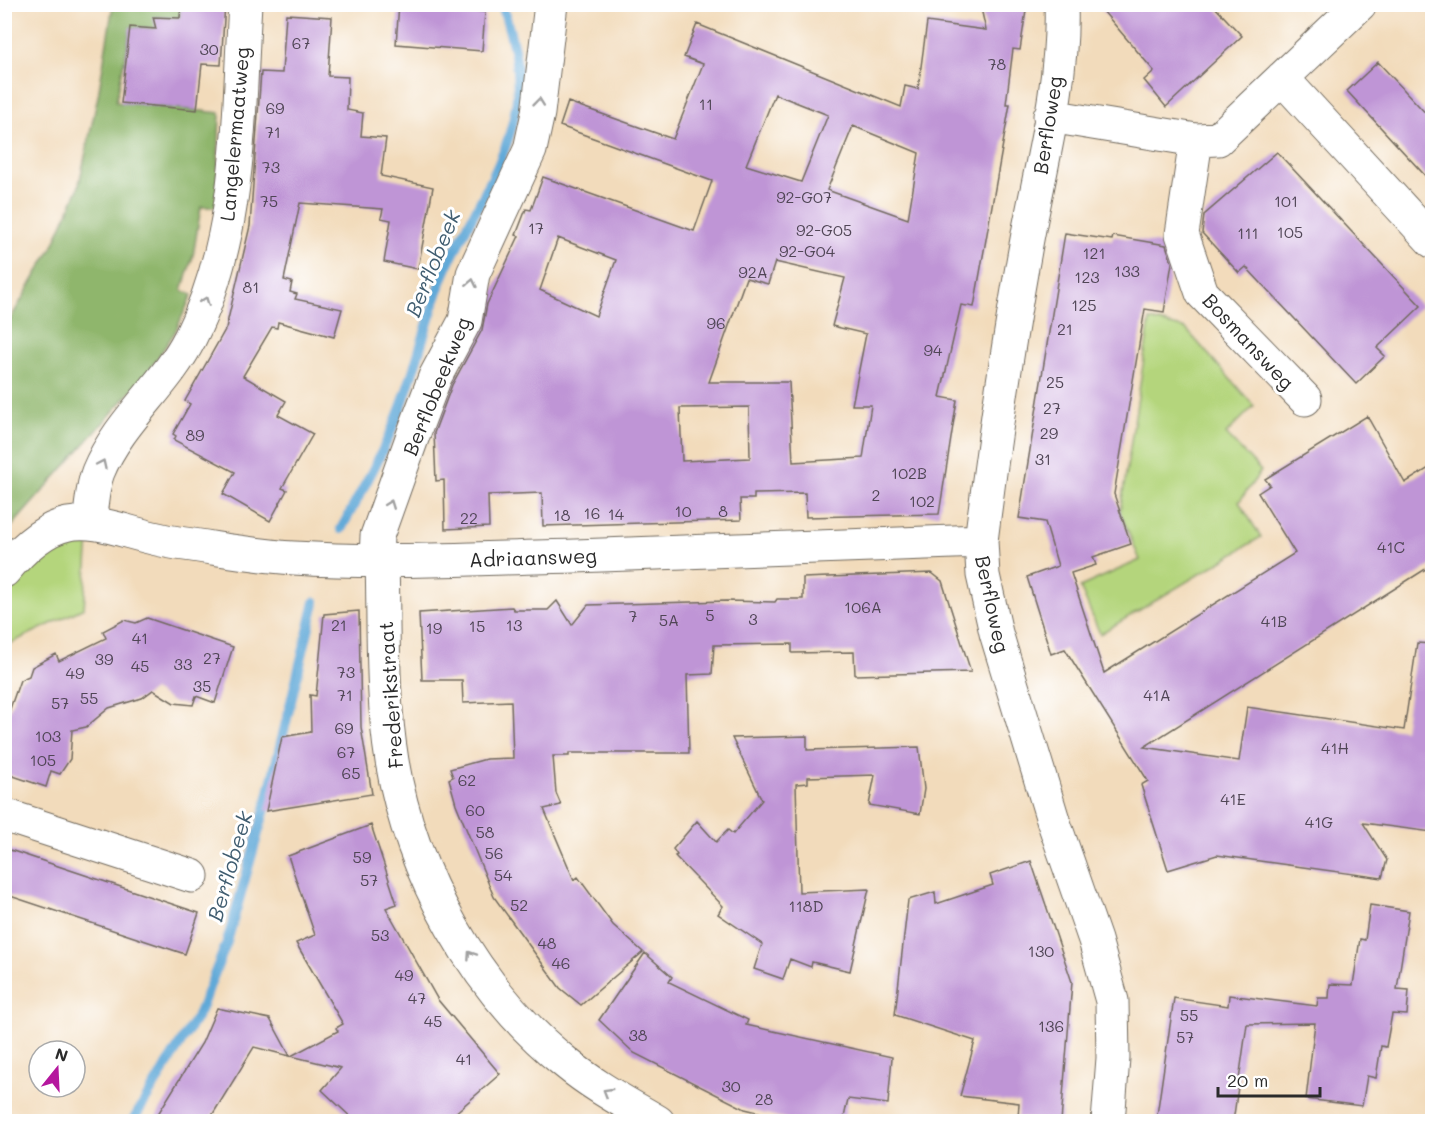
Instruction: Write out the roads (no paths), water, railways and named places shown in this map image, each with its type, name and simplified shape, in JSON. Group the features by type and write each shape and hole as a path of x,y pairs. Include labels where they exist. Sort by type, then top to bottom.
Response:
{"street":[{"name":"Langelermaatweg","path":"89,521 97,475 110,447 171,371 190,338 219,259 234,185 245,4"},
{"name":"Berflobeekweg","path":"379,561 378,537 416,427 435,377 465,321 473,274 530,150 538,113 551,4"},
{"name":"Berfloweg","path":"1061,4 1062,33 1050,116 1019,282 981,541 983,575 996,633 1053,820 1095,940 1112,1001 1113,1058 1108,1122"},
{"path":"1050,116 1196,140 1218,139 1360,4"},
{"path":"1282,78 1432,241"},
{"name":"Bosmansweg","path":"1196,140 1182,234 1202,293 1305,399"},
{"name":"Adriaansweg","path":"89,521 114,525 163,541 292,558 379,561 981,541"},
{"path":"4,571 21,551 48,531 89,521"},
{"name":"Frederikstraat","path":"379,561 386,706 392,760 402,810 437,900 492,985 524,1022 563,1061 591,1082 658,1122"},
{"path":"4,814 192,876"}],"waterway":[{"name":"Berflobeek","path":"341,529 395,423 443,277 495,173 511,130 518,93 518,80 512,42 502,4"},
{"name":"Berflobeek","path":"132,1122 199,1013 227,942 265,809 315,602"}]}
